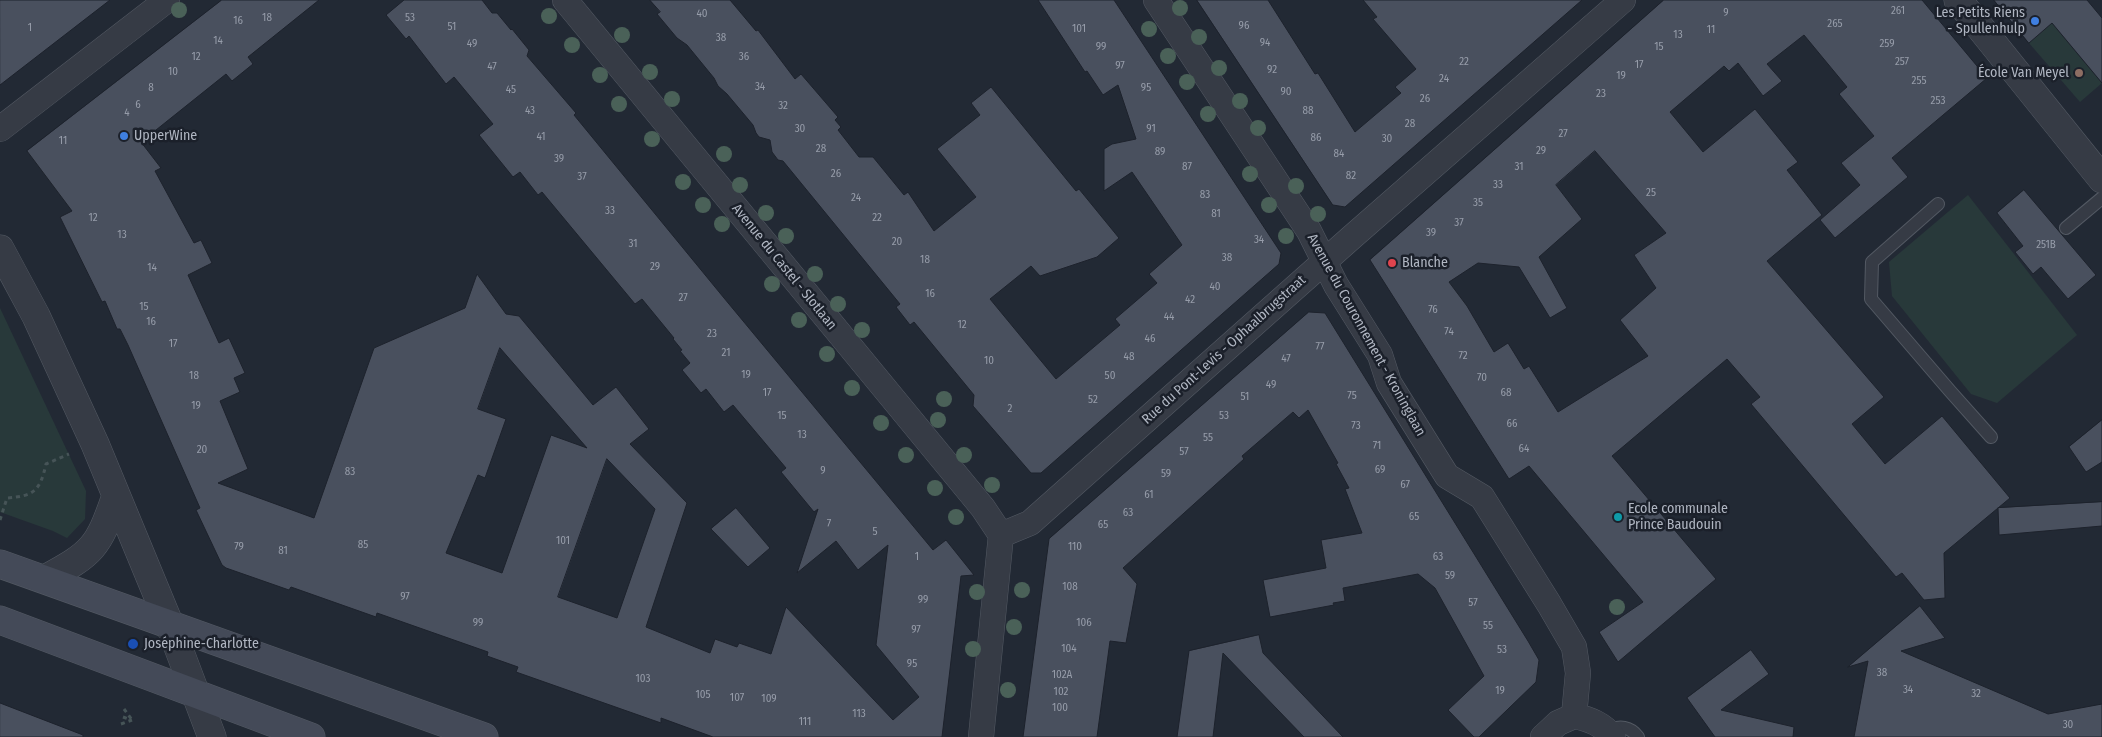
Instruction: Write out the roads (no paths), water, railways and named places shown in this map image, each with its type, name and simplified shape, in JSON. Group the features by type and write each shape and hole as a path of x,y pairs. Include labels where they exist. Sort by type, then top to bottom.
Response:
{"main road":[{"path":"0,564 484,737"},
{"path":"0,620 311,737"}],"street":[{"path":"0,129 167,0"},
{"name":"Avenue du Castel - Slotlaan","path":"565,0 983,508 1001,535"},
{"name":"Avenue du Couronnement - Kroninglaan","path":"1156,0 1309,232 1324,262 1380,355 1389,383 1447,476 1482,497 1491,509 1574,647 1578,673 1574,716"},
{"name":"Rue du Pont-Levis - Ophaalbrugstraat","path":"1001,535 1030,523 1623,0"},
{"path":"1958,0 2102,179"},
{"path":"0,249 36,316 95,444 169,623 212,737"},
{"path":"45,579 84,556 97,543 107,524 116,496"},
{"path":"981,737 1001,535"},
{"path":"1543,737 1558,723 1574,716 1592,720 1610,733"}],"lane":[{"path":"2066,228 2102,198"},
{"path":"1938,204 1872,262 1871,299 1950,392 1991,436"},
{"path":"1610,733 1618,726 1632,730 1638,737"}],"place":[{"name":"Les Petits Riens - Spullenhulp","path":"2035,21"},
{"name":"École Van Meyel","path":"2079,73"},
{"name":"UpperWine","path":"124,136"},
{"name":"Blanche","path":"1392,263"},
{"name":"Ecole communale Prince Baudouin","path":"1618,517"},
{"name":"Joséphine-Charlotte","path":"133,644"}]}
